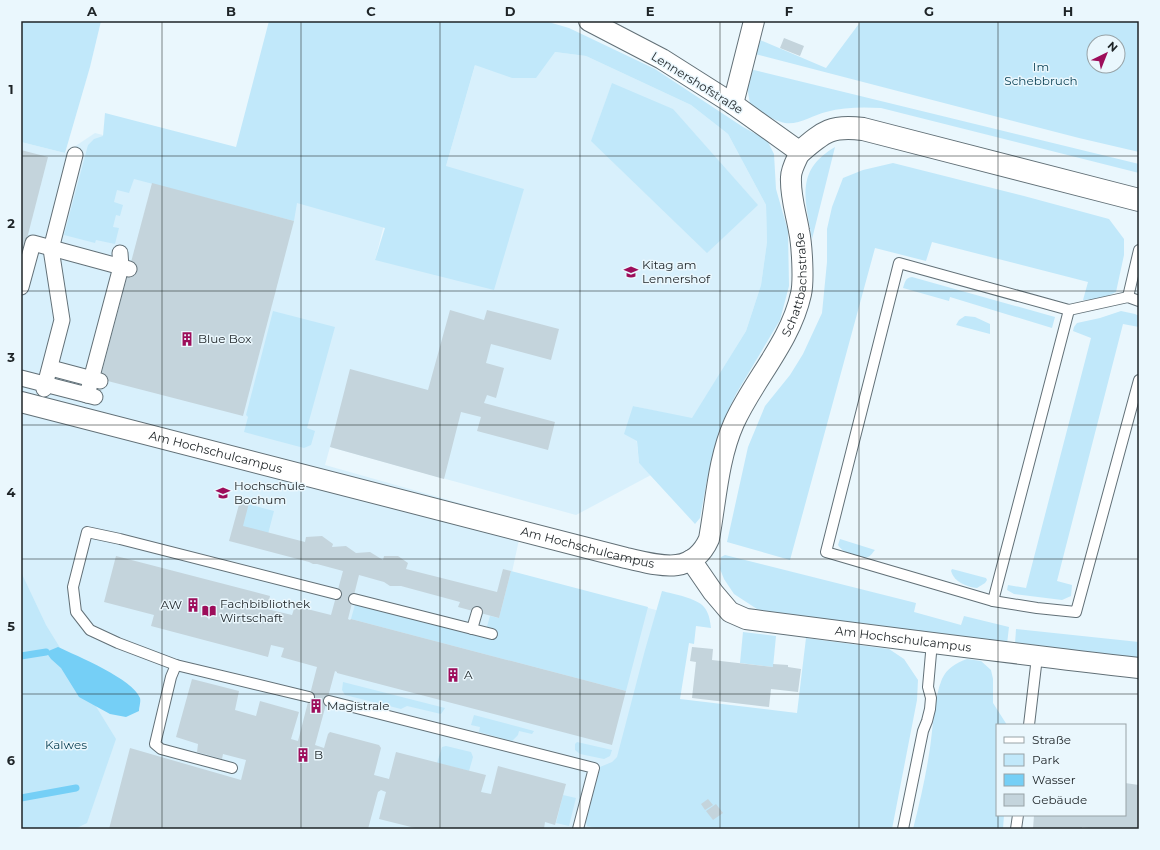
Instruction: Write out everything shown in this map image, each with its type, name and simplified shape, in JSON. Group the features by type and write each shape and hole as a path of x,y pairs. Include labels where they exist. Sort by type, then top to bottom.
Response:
{"street":[{"name":"Lennershofstraße","path":"589,21 662,59 733,104 800,152"},
{"path":"733,104 754,21"},
{"name":"Schattbachstraße","path":"691,560 706,546 709,539 722,459 734,424 749,396 779,348 791,324 801,294 802,265 800,233 791,195 791,175 800,152 816,137 832,129 846,127 864,129 1139,200"},
{"path":"45,387 62,320 51,249 75,155"},
{"path":"21,287 23,272 33,244 123,263 91,396 45,387 21,378"},
{"path":"51,368 95,380"},
{"name":"Am Hochschulcampus","path":"21,402 626,558 657,565 675,566 691,560 713,592 730,612 746,619 932,642 1037,657 1139,668"}],"lane":[{"path":"1128,297 1139,250"},
{"path":"1139,301 1128,297 1069,310 899,263 826,552 993,601 1076,612 1139,380"},
{"path":"993,601 1069,310"},
{"path":"309,697 176,664 118,643 90,630 76,612 73,588 87,532 336,594"},
{"path":"354,599 492,634"},
{"path":"472,629 477,612"},
{"path":"903,829 923,731 928,721 930,710 931,698 928,687 932,642"},
{"path":"1029,724 1037,657"},
{"path":"176,664 171,677 155,744 161,749 232,768"},
{"path":"329,701 594,768 578,829"},
{"path":"1016,829 1018,816"}],"shaded area":[{"name":"Hochschule Bochum","path":"484,34 555,52 586,56 691,105 728,134 766,205 767,242 761,285 746,331 692,419 633,406 639,463 651,475 576,515 330,447 325,465 523,521 512,572 656,610 682,624 650,829 64,829 21,595 21,142 65,153 95,133 388,209 375,260 446,166"}],"green space":[{"path":"21,21 101,21 90,67 65,153 21,142"},
{"path":"269,21 545,21 569,28 655,69 743,127 767,140 774,154 776,189 788,231 789,286 780,320 736,394 720,428 707,480 700,518 695,524 639,463 637,441 624,434 633,406 692,418 746,331 761,285 767,242 766,205 728,134 691,105 586,56 555,52 536,78 512,78 475,65 446,166 524,189 494,290 375,260 385,228 297,203 294,221 134,179 129,193 117,190 114,202 123,205 120,216 116,215 113,227 119,228 115,244 96,240 95,243 64,235 88,145 94,139 103,136 105,113 236,147"},
{"name":"Im Schebbruch","path":"861,21 1139,21 1139,152 1079,138 755,54 760,40 826,68"},
{"path":"750,69 1139,164 1139,173 881,108 847,108 821,113 795,123 780,122 771,118 750,104 747,86"},
{"path":"612,83 673,109 758,205 707,253 591,141"},
{"path":"835,147 812,239 806,199 808,176 813,166 822,156"},
{"path":"893,163 1109,219 1124,239 1124,255 1116,292 1101,299 1083,300 1088,282 932,242 926,261 875,248 790,560 727,542 748,447 765,406 790,375 803,354 822,313 827,262 827,229 832,207 843,178 863,170"},
{"path":"912,277 1055,317 1052,328 950,297 949,301 903,288 907,279"},
{"path":"273,311 335,327 307,428 315,431 311,445 304,448 244,432 248,417 246,415"},
{"path":"1121,311 1139,316 1139,327 1123,324 1057,581 1072,585 1071,596 1062,600 1014,594 1007,590 1008,585 1026,588 1091,338 1073,331 1074,327 1077,323 1100,318"},
{"path":"965,316 975,317 990,324 990,334 956,325 959,320"},
{"path":"247,504 274,511 267,538 240,530"},
{"path":"840,539 875,550 868,557 856,557 840,548 838,545"},
{"path":"725,555 916,603 914,612 961,625 964,616 1009,627 1007,644 861,623 791,617 757,609 734,594 724,579 720,569 721,557"},
{"path":"952,569 986,578 987,580 977,588 969,586 961,583 955,578 951,571"},
{"path":"511,571 648,607 626,691 351,619 356,601 484,637 490,616 499,618"},
{"name":"Kalwes","path":"21,572 46,625 116,739 87,823 75,829 21,829"},
{"path":"662,591 696,601 701,604 707,612 711,628 696,626 694,644 689,643 680,699 797,713 806,638 889,649 904,659 918,680 917,700 892,829 600,829 587,826 586,822 600,767 612,762 617,757"},
{"path":"1016,629 1139,642 1139,658 1015,644"},
{"path":"743,632 776,636 773,667 740,663"},
{"path":"967,659 981,661 991,670 993,679 993,703 1006,724 996,724 996,816 1004,816 1003,829 913,829 927,768 935,704 939,687 944,675 956,664"},
{"path":"343,682 445,708 441,714 407,706 401,709 345,695 342,690"},
{"path":"474,715 534,731 532,734 519,731 518,735 512,741 479,732 480,727 471,725"},
{"path":"577,742 612,750 610,756 604,759 580,754 575,750 575,744"},
{"path":"446,746 471,752 473,757 469,771 437,763 442,747"},
{"path":"563,795 576,798 569,826 556,823"}],"water":[{"path":"58,647 104,669 127,683 140,698 139,711 126,717 110,714 79,697 61,668 46,652"}],"building":[{"path":"784,38 804,46 800,56 780,48"},
{"path":"21,150 48,157 22,258 21,258"},
{"name":"Blue Box","path":"152,183 294,221 243,416 100,379"},
{"path":"450,310 484,320 487,310 559,329 551,360 491,344 486,363 504,368 496,398 487,395 484,403 555,422 548,450 477,431 481,417 461,412 444,479 330,447 350,369 428,390"},
{"path":"240,501 249,503 243,526 305,542 306,537 322,536 333,544 332,547 346,546 356,553 370,552 383,560 384,556 398,556 408,563 406,569 497,592 503,569 511,571 499,618 458,607 460,602 401,586 390,586 384,582 359,575 348,619 626,691 612,745 337,673 335,671 315,745 324,748 330,732 379,745 381,748 374,775 389,779 396,752 486,775 481,792 491,794 498,766 566,784 555,825 545,822 544,829 419,829 379,819 386,792 381,790 378,792 368,829 109,829 130,748 241,780 246,760 223,754 222,759 197,752 198,744 176,737 192,679 239,691 235,710 256,716 260,701 299,712 291,739 298,741 317,667 281,657 284,648 271,645 268,657 151,626 154,615 104,602 116,556 270,596 267,609 292,615 295,606 331,615 343,571 229,541"},
{"path":"692,647 713,649 712,660 773,667 773,664 788,665 788,667 801,669 798,692 771,689 769,707 692,698 696,662 690,661"},
{"path":"1126,783 1139,785 1139,829 1095,829 1082,827 1082,829 1033,829 1034,816 1126,816"},
{"path":"708,799 713,805 705,810 701,804"},
{"path":"716,804 723,813 713,820 706,811"}],"waterway":[{"path":"21,656 46,652"},
{"path":"21,798 76,788"}],"place":[{"name":"Kitag am Lennershof","path":"631,272"},
{"name":"Blue Box","path":"187,339"},
{"name":"Hochschule Bochum","path":"223,493"},
{"name":"AW","path":"193,605"},
{"name":"Fachbibliothek Wirtschaft","path":"209,611"},
{"name":"A","path":"453,675"},
{"name":"Magistrale","path":"316,706"},
{"name":"B","path":"303,755"}]}
